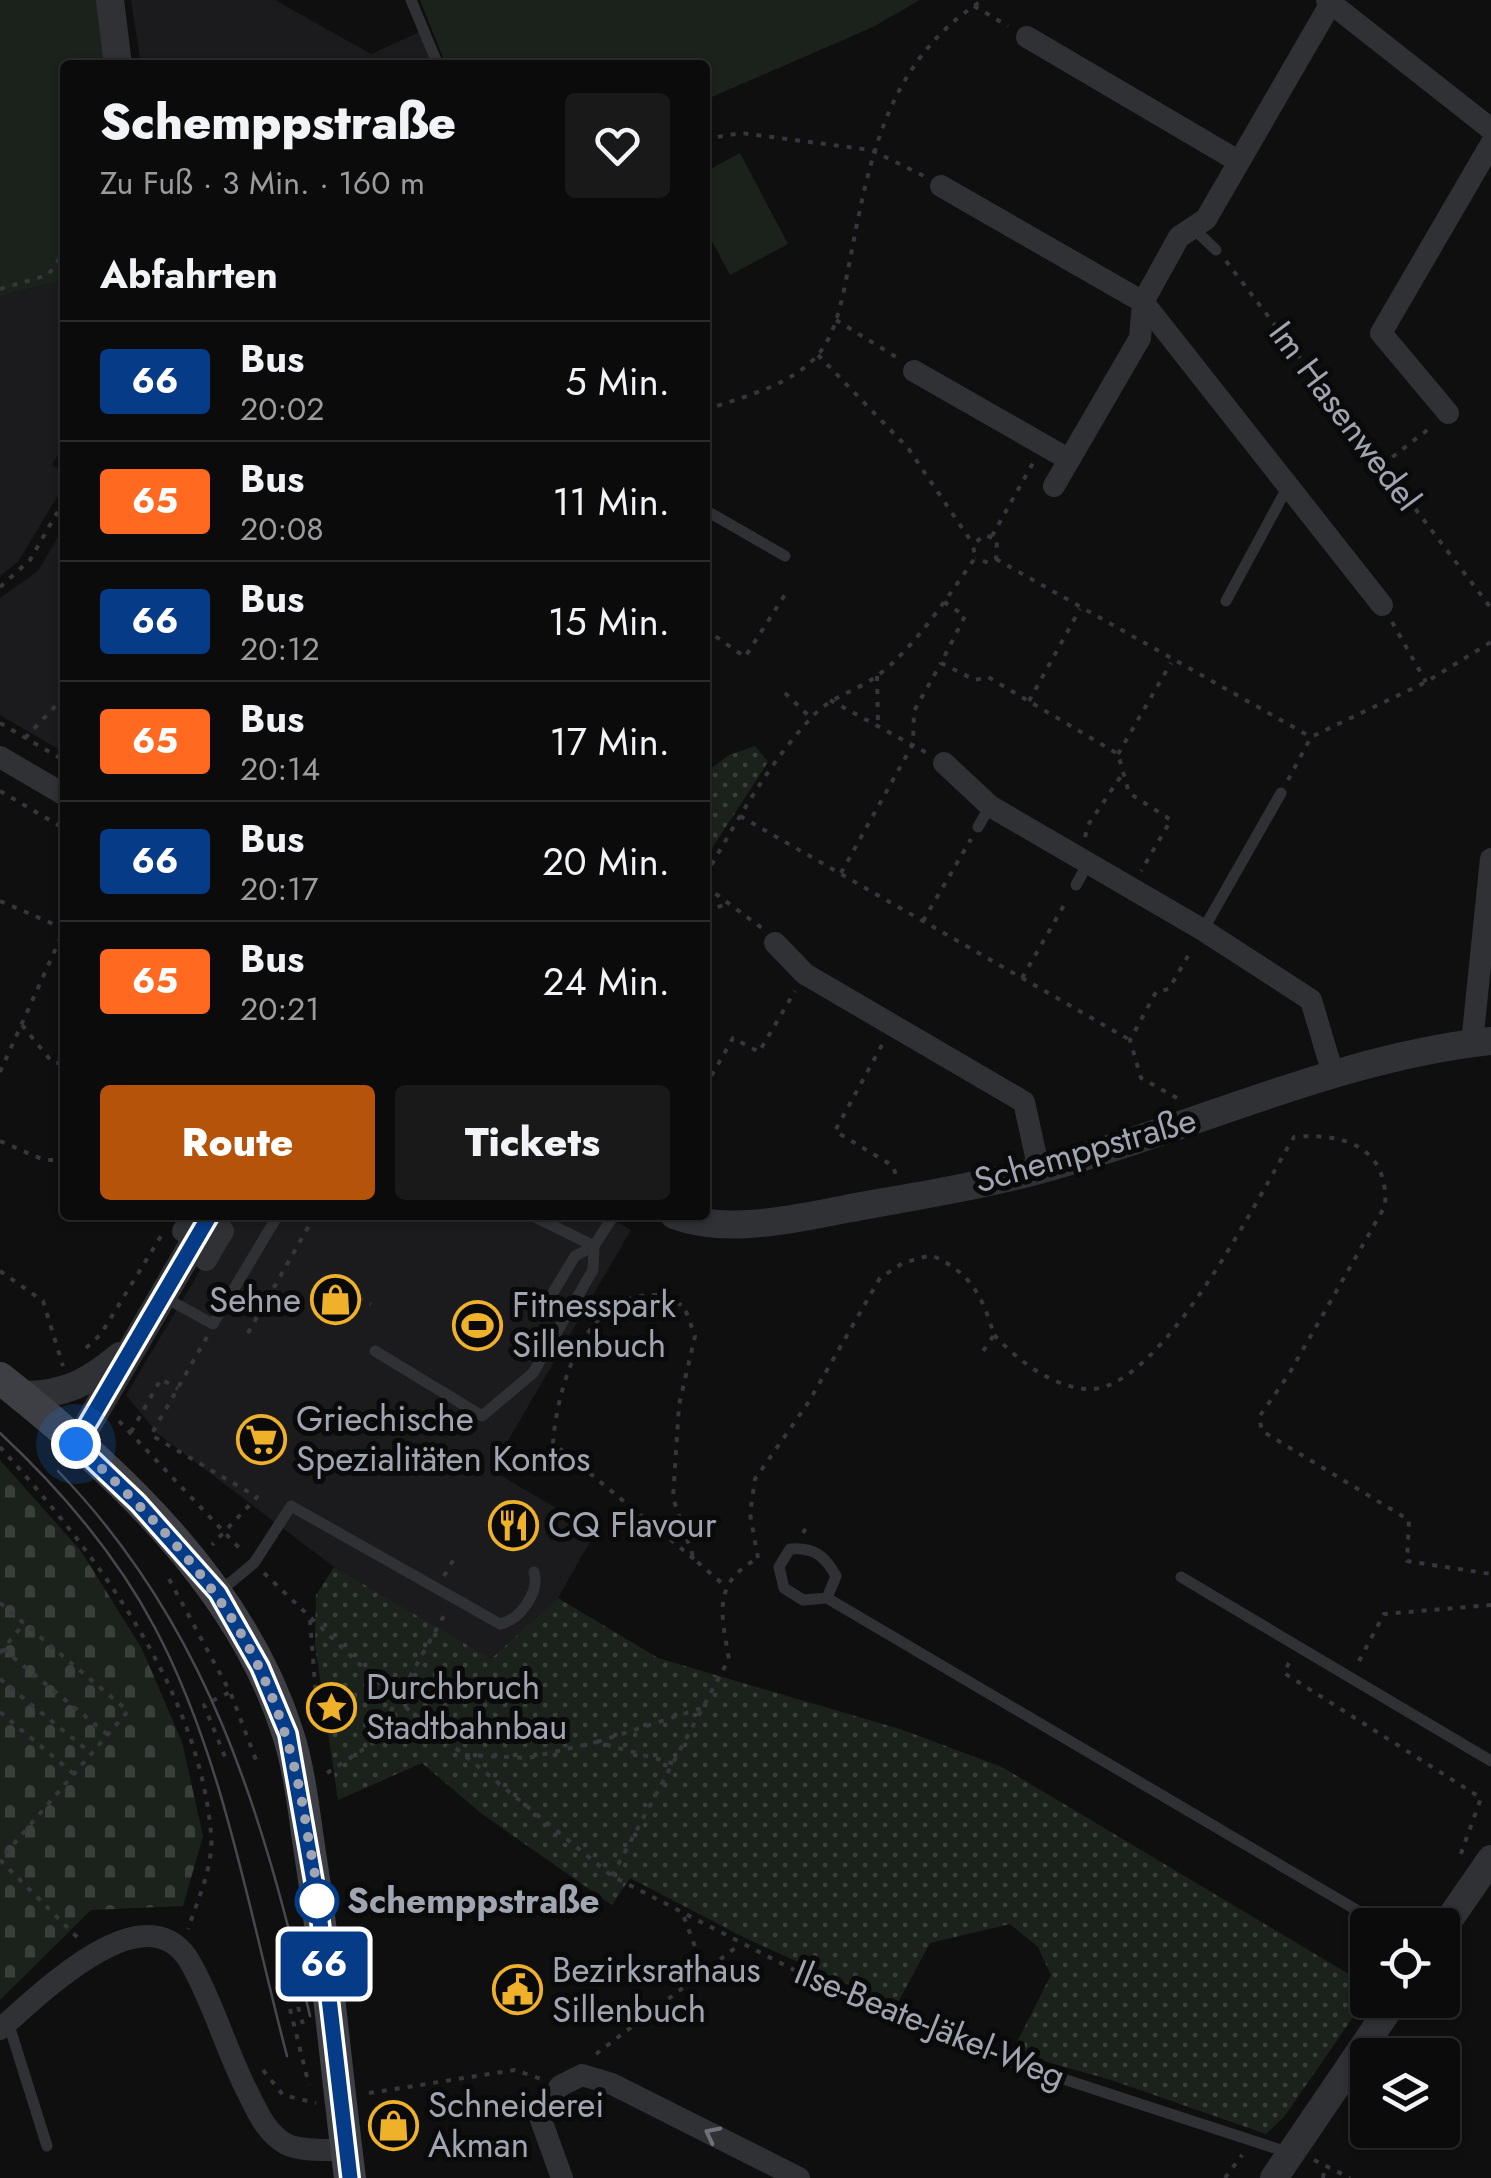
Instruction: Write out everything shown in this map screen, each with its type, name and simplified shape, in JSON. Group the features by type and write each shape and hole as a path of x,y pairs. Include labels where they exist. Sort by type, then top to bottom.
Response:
{"main road":[{"path":"11,1387 76,1444 192,1560 218,1593 260,1667 288,1734 318,1904 349,2164"}],"street":[{"path":"110,0 117,60"},
{"path":"1054,486 1140,338 1143,302 1180,237 1206,219 1329,2 1491,129"},
{"path":"1027,37 1238,161"},
{"path":"1448,413 1381,334 1491,144"},
{"path":"941,186 1143,302 1382,605"},
{"path":"914,371 1068,459"},
{"path":"944,763 990,806 1203,930 1311,1000 1333,1074"},
{"path":"5,764 60,792"},
{"path":"1481,1042 1491,859"},
{"path":"775,944 805,974 1024,1102 1038,1170"},
{"name":"Schemppstraße","path":"687,1220 740,1224 905,1198 1038,1170 1333,1074 1481,1042"},
{"path":"206,1260 217,1223"},
{"path":"11,1387 54,1395 81,1387 133,1345 162,1296 217,1223"},
{"path":"76,1444 81,1387"},
{"path":"1457,1908 1491,1859"},
{"path":"4,2026 94,1954 143,1933 174,1944 188,1959 234,2066 273,2135 290,2146 349,2164"},
{"path":"1274,2178 1382,2018"},
{"path":"562,2178 541,2120 560,2086 582,2075 612,2084 799,2178"}],"lane":[{"path":"412,0 436,60"},
{"path":"1194,229 1216,250"},
{"path":"1226,601 1287,488"},
{"path":"710,513 785,556"},
{"path":"1203,930 1281,793"},
{"path":"978,827 990,806"},
{"path":"1076,885 1085,861"},
{"path":"162,1296 214,1324 275,1220"},
{"path":"541,1220 594,1246"},
{"path":"539,1316 575,1256 594,1246 611,1220"},
{"path":"376,1351 482,1416 533,1373 593,1270 594,1246"},
{"path":"218,1593 254,1563 290,1506 490,1621 510,1622 535,1587 534,1572"},
{"path":"827,1598 836,1576 827,1558 805,1548 790,1550 779,1568 784,1588 803,1600 827,1598 1353,1908"},
{"path":"1182,1577 1491,1761"},
{"path":"4,2026 47,2146"},
{"name":"Ilse-Beate-Jäkel-Weg","path":"1005,2060 1290,2153"}],"path":[{"path":"710,408 794,377 818,355 836,320 872,150 912,66 948,25 983,0"},
{"path":"974,6 1027,37"},
{"path":"710,138 741,133 872,150 941,186"},
{"name":"Im Hasenwedel","path":"1216,250 1491,608"},
{"path":"0,289 48,275 60,257"},
{"path":"836,320 914,371"},
{"path":"710,867 740,816 812,718 830,700 877,676 944,602 975,558 973,544 908,448 818,355"},
{"path":"1382,465 1448,413"},
{"path":"992,536 1042,445"},
{"path":"0,588 30,560 60,508"},
{"path":"973,544 978,537 992,536"},
{"path":"975,558 989,563 996,559 1000,546 992,536"},
{"path":"996,559 1310,737"},
{"path":"710,632 745,657 786,594"},
{"path":"944,602 974,620"},
{"path":"1382,605 1426,682"},
{"path":"1029,701 1080,609"},
{"path":"841,874 912,744 914,711 966,616"},
{"path":"1281,793 1310,737 1426,682 1491,642"},
{"path":"1482,648 1491,657"},
{"path":"1118,754 1172,662"},
{"path":"941,664 975,680 988,677 1118,754 1129,793 1170,820 1131,887"},
{"path":"877,676 878,724"},
{"path":"785,693 812,718"},
{"path":"830,700 944,763"},
{"path":"25,738 60,701"},
{"path":"0,724 60,758"},
{"path":"1085,861 1088,825 1124,773"},
{"path":"0,791 60,826"},
{"path":"740,816 1130,1040"},
{"path":"923,921 978,827"},
{"path":"1022,978 1076,885"},
{"path":"710,891 725,905 758,924 775,944"},
{"path":"0,901 60,927"},
{"path":"710,909 725,905"},
{"path":"1203,930 1170,989 1156,992 1130,1040 1140,1078 1207,1116"},
{"path":"0,1072 60,940"},
{"path":"710,1077 733,1038 759,1052 805,974"},
{"path":"22,1024 52,1062 60,1063"},
{"path":"892,1027 835,1131 893,1166 905,1198"},
{"path":"758,1558 750,1514 755,1479 808,1403 880,1278 903,1262 931,1254 956,1266 981,1292 994,1335 1016,1358 1049,1378 1088,1390 1124,1376 1161,1344 1208,1284 1294,1136 1319,1134 1352,1142 1370,1154 1386,1180 1385,1206 1290,1374 1259,1417 1262,1431 1409,1520 1407,1561 1491,1574"},
{"path":"0,1141 44,1160 60,1160"},
{"path":"248,1333 312,1220"},
{"path":"81,1387 101,1334 181,1225"},
{"path":"0,1271 43,1301 81,1387"},
{"path":"694,1558 673,1498 679,1405 695,1336 684,1306 655,1295 605,1309 583,1341 556,1398 552,1443 725,1586"},
{"path":"358,1298 370,1304"},
{"path":"214,1324 152,1435 257,1497 226,1533"},
{"path":"980,1357 994,1335"},
{"path":"131,1432 161,1379 178,1389"},
{"name":"Ilse-Beate-Jäkel-Weg","path":"81,1387 131,1432 254,1563 398,1702 612,1876 684,1917 828,1987 1005,2060"},
{"path":"0,1447 68,1523 125,1605 150,1648 188,1738 212,1834 209,1865 187,1931"},
{"path":"758,1558 779,1568"},
{"path":"612,1876 729,1659 723,1626 725,1586 734,1571 758,1558"},
{"path":"192,1560 168,1580 230,1692 256,1760"},
{"path":"324,1774 373,1743 453,1600"},
{"path":"0,1603 128,1711 0,1860 94,1954"},
{"path":"1349,1678 1384,1614 1491,1605"},
{"path":"23,1624 2,1651 108,1735"},
{"path":"1297,1646 1284,1673 1481,1798 1456,1863"},
{"path":"0,1679 92,1754"},
{"path":"225,1757 204,1704 230,1692"},
{"path":"461,1755 528,1758 597,1742 705,1707"},
{"path":"0,1712 74,1774"},
{"path":"597,1742 675,1764"},
{"path":"684,1917 704,1971"},
{"path":"582,2075 602,2046 739,1945"},
{"path":"298,2007 300,2014"},
{"path":"290,2010 314,2104 312,2118"},
{"path":"256,2058 283,2095 314,2104"},
{"path":"357,2096 515,2070 560,2086"},
{"path":"1226,2178 1250,2143"},
{"path":"1290,2153 1350,2178"},
{"path":"1323,2178 1325,2165"}],"shaded area":[{"path":"131,0 275,0 371,54 424,30 436,60 140,60"},
{"path":"60,281 60,451 52,465 60,469 60,492 18,562 0,576 0,296"},
{"path":"60,534 60,750 0,715 0,598 38,571"},
{"path":"230,1220 614,1220 631,1230 491,1470 596,1531 558,1598 491,1660 334,1567 157,1433 126,1395"}],"green space":[{"path":"0,0 103,0 112,60 60,60 60,281 0,296"},
{"path":"420,0 920,0 873,27 710,98 710,60 444,60"},
{"path":"740,153 788,244 730,275 710,237 710,169"},
{"path":"755,746 768,762 710,851 710,769 729,755"},
{"path":"0,1460 81,1551 142,1649 182,1742 203,1836 183,1906 91,1910 0,2000"},
{"path":"334,1567 491,1659 558,1598 658,1658 903,1730 1002,1767 1350,1975 1352,2018 1284,2117 1266,2134 1111,2080 1012,2052 1051,1975 1038,1947 1010,1924 930,1943 896,2006 747,1939 630,1878 612,1905 482,1814 422,1763 338,1800 315,1645 316,1595"}],"tram line":[{"path":"0,1433 66,1500 105,1549 140,1601 179,1677 233,1837 287,2056"},
{"path":"58,1471 110,1531 154,1593 191,1658 222,1725 271,1866 310,2016"}],"bus line":[{"name":"66","path":"207,1220 76,1444 138,1503 218,1593 260,1667 288,1734 318,1904 350,2178"}],"place":[{"name":"Sehne","path":"336,1300"},
{"name":"Fitnesspark Sillenbuch","path":"477,1325"},
{"name":"Griechische Spezialitäten Kontos","path":"261,1439"},
{"name":"CQ Flavour","path":"513,1525"},
{"name":"Durchbruch Stadtbahnbau","path":"331,1707"},
{"name":"Schemppstraße","path":"317,1901"},
{"name":"Bezirksrathaus Sillenbuch","path":"517,1990"},
{"name":"Schneiderei Akman","path":"393,2125"}],"route":[{"path":"76,1444 192,1560 218,1593 260,1667 288,1734 318,1904 317,1901"}]}
